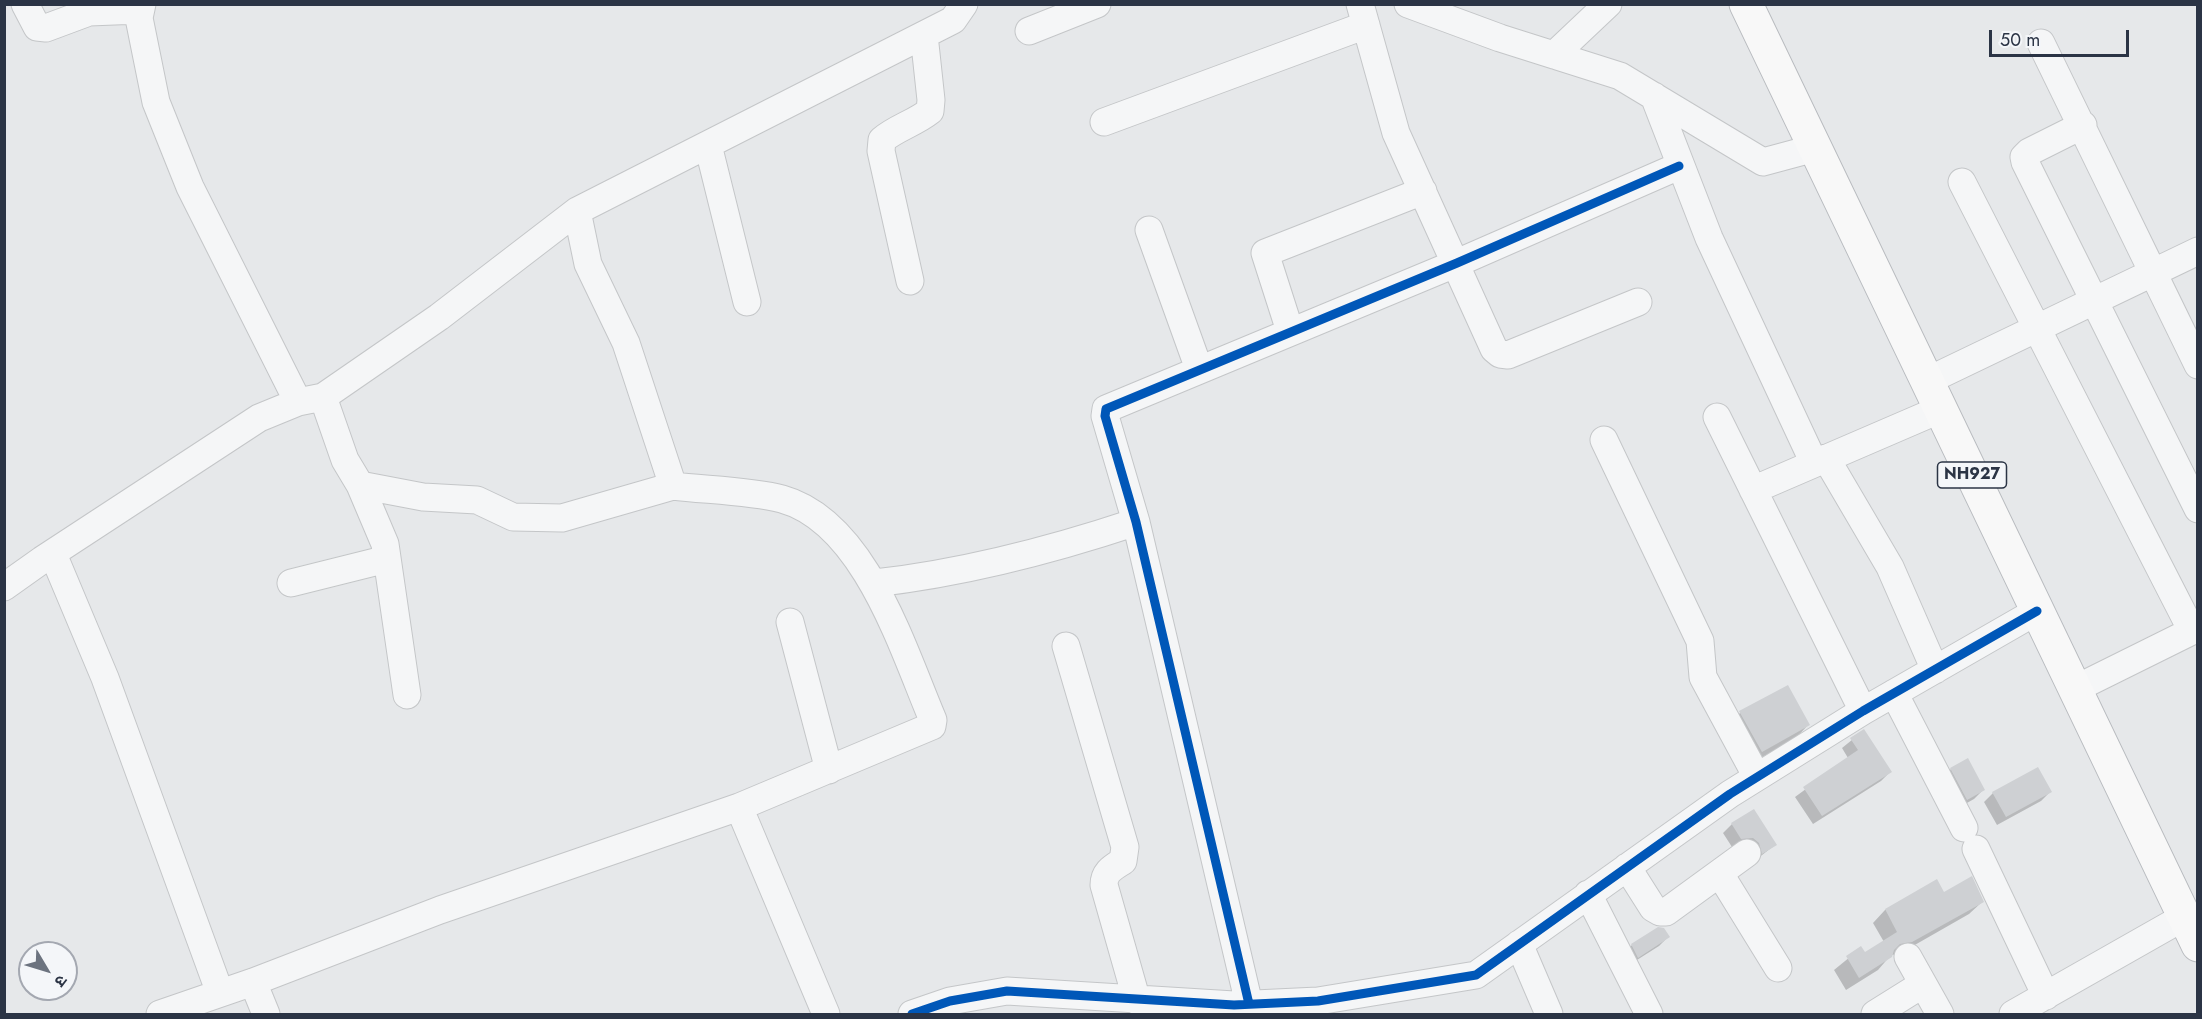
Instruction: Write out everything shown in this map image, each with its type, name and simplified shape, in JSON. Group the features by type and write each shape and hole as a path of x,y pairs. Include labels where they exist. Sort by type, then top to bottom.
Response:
{"highway":[{"name":"NH927","path":"1746,4 2191,931"}],"street":[{"path":"25,4 37,27 46,28 89,12 141,7 156,102 185,177 360,485 385,544 407,696"},
{"path":"4,587 259,418 310,399 439,317 577,211 953,20 964,4"},
{"path":"1029,30 1097,4"},
{"path":"1408,4 1620,76 1762,162 1815,148"},
{"path":"1554,55 1608,4"},
{"path":"1104,122 1363,15 1396,133 1457,263 1494,349 1500,354 1508,355 1638,302"},
{"path":"910,281 880,151 882,140 914,124 930,111 931,100 924,35"},
{"path":"2041,43 2083,125 2198,365"},
{"path":"1654,96 1679,166 1709,238 1820,460 1884,556 1935,670"},
{"path":"2083,125 2028,152 2024,157 2198,509"},
{"path":"708,145 747,302"},
{"path":"1249,1004 1136,522 1105,416 1106,409 1457,263 1679,166"},
{"path":"1962,182 2195,630 2075,689"},
{"path":"1290,331 1265,253 1423,191"},
{"path":"577,211 588,264 626,343 673,486"},
{"path":"1149,231 1199,369"},
{"path":"1753,490 1820,460 1934,395 2037,327 2198,251"},
{"path":"1717,417 1863,711"},
{"path":"1604,440 1700,641 1703,677 1757,777"},
{"path":"160,1014 253,982 440,910 739,807 932,726 933,720 875,583 843,541 821,519 783,500 673,486 562,518 513,517 477,501 423,497 360,485"},
{"path":"875,583 922,578 1072,543 1136,522"},
{"path":"53,554 105,678 220,993"},
{"path":"291,583 387,559"},
{"path":"914,1014 950,1001 1007,991 1137,1001 1249,1004 1318,1001 1462,979 1488,968 1588,894 1757,777 1863,711 2037,611"},
{"path":"790,622 829,770"},
{"path":"1066,646 1125,847 1123,861 1104,876 1104,885 1137,1001"},
{"path":"1894,693 1970,838 2046,996"},
{"path":"739,807 826,1014"},
{"path":"1627,867 1653,908 1666,912 1747,853"},
{"path":"1720,874 1778,968"},
{"path":"1588,894 1649,1014"},
{"path":"2013,1014 2046,996 2191,931"},
{"path":"1519,944 1549,1014"},
{"path":"1908,957 1940,1014"},
{"path":"253,982 266,1014"},
{"path":"1875,1014 1923,984"}],"building":[{"path":"1788,685 1810,725 1762,752 1739,711"},
{"path":"1864,729 1892,772 1822,816 1803,787 1858,750 1850,738"},
{"path":"1968,758 1985,790 1967,800 1950,768"},
{"path":"2038,767 2052,792 2006,817 1992,792"},
{"path":"1754,809 1777,845 1762,854 1759,843 1753,838 1741,839 1731,823"},
{"path":"1972,876 1984,902 1912,942 1900,944 1894,950 1892,957 1859,978 1846,956 1861,946 1865,952 1897,932 1885,909 1937,879 1944,892"},
{"path":"1658,927 1664,928 1670,937 1638,958 1631,944"}],"cycle path":[{"path":"1249,1004 1136,522 1105,416 1106,409 1457,263 1679,166"},
{"path":"912,1014 950,1001 1007,991 1234,1005 1318,1001 1476,975 1730,794 1863,711 2037,611"}]}
